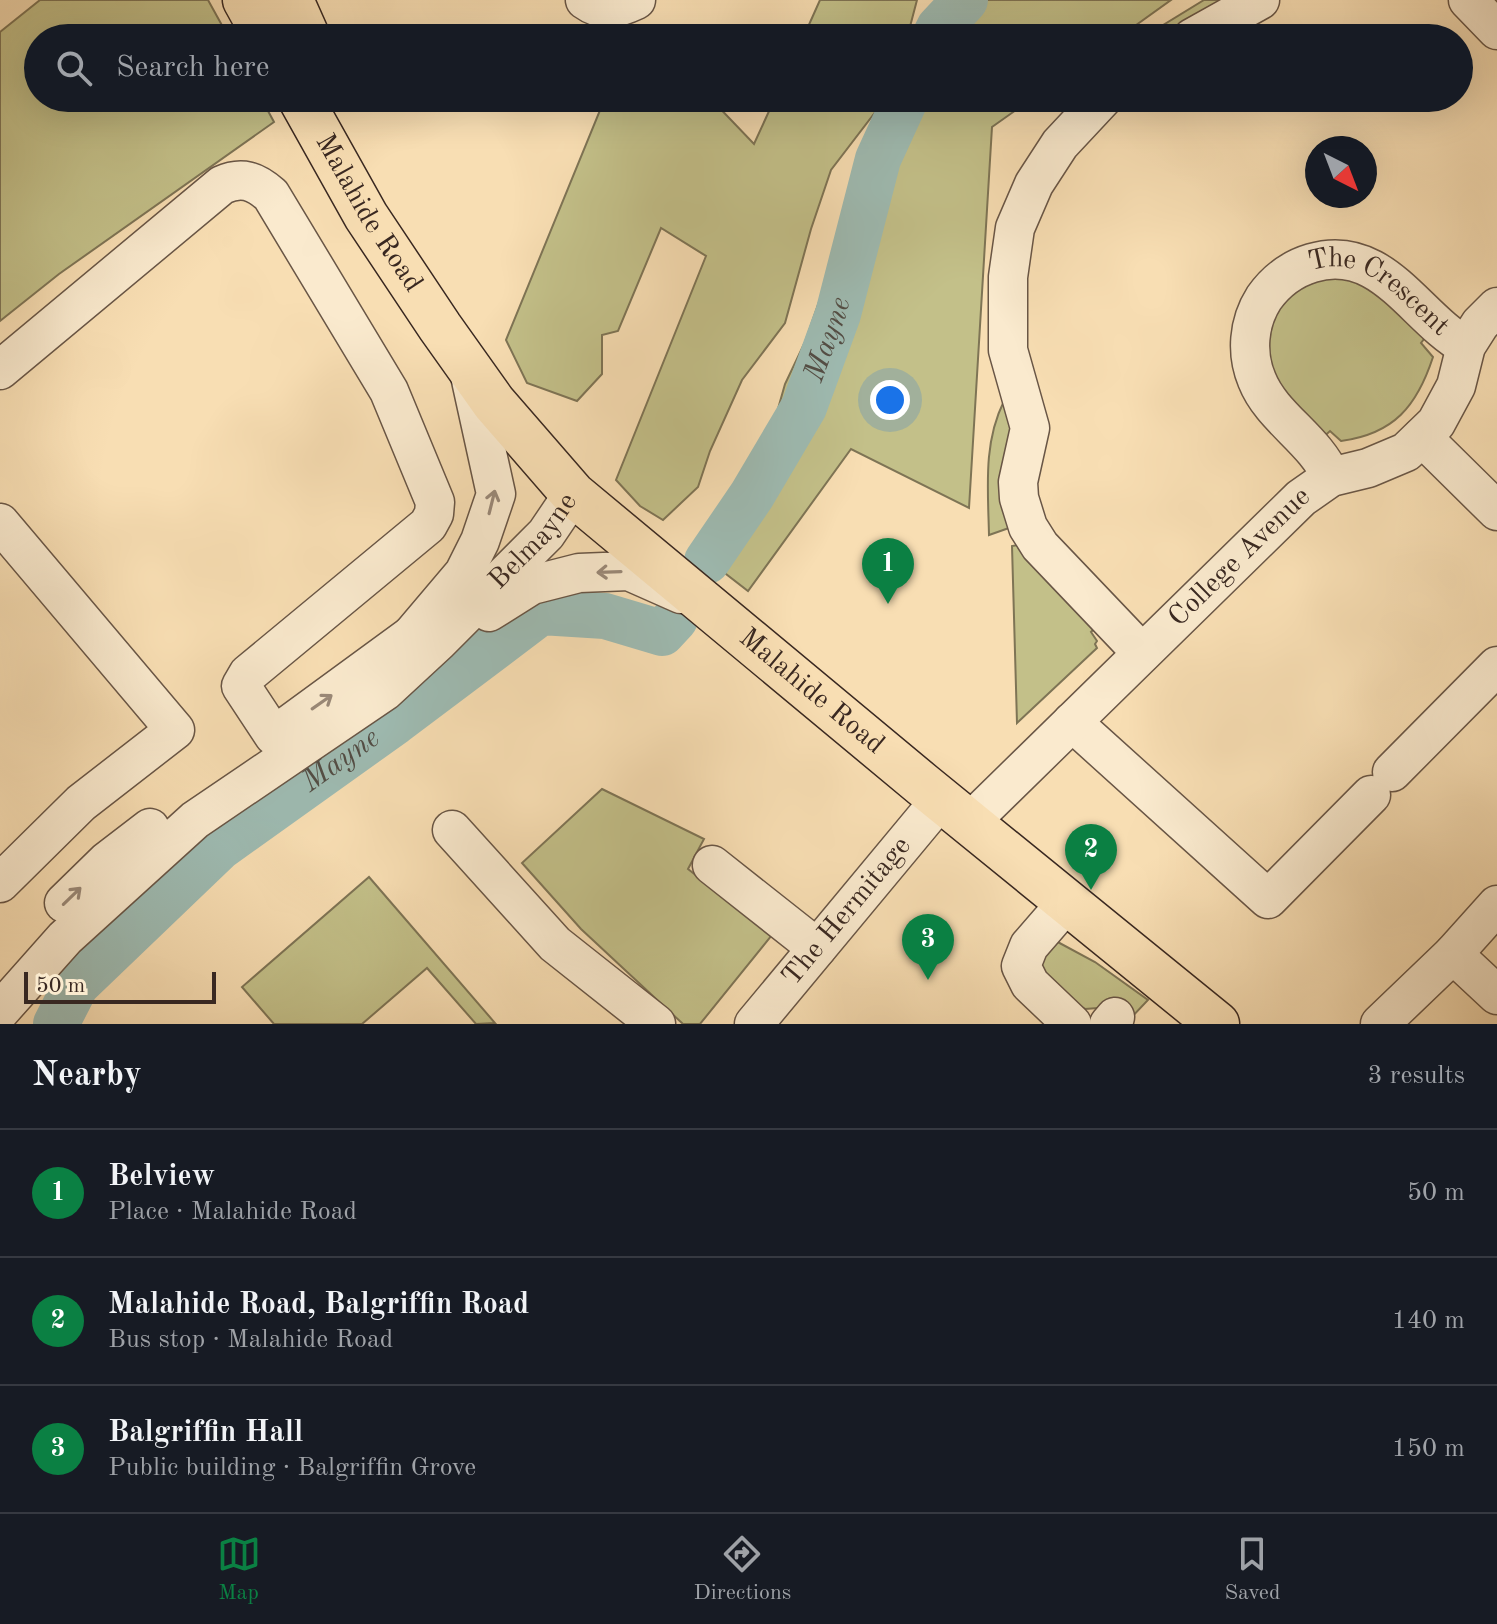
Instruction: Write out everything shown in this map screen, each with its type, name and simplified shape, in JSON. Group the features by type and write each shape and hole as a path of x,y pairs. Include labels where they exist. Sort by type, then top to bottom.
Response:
{"main road":[{"path":"245,0 258,24"},
{"path":"291,0 302,24"},
{"name":"Malahide Road","path":"308,112 366,216 440,327 494,403 573,494 1217,1024"},
{"name":"Malahide Road","path":"342,112 440,327"}],"street":[{"path":"585,0 600,9 618,8 636,0"},
{"path":"1217,24 1260,0"},
{"path":"1468,0 1497,30"},
{"path":"1090,112 1060,144 1034,184 1015,228 1008,277 1008,350 1030,428 1018,482 1028,527 1040,546 1142,653"},
{"path":"0,370 222,185 234,179 246,180 259,184 271,195 389,391 435,502 434,514 428,525 248,674 241,686 274,736"},
{"name":"The Crescent","path":"1331,477 1325,462 1257,383 1251,361 1250,333 1258,308 1276,284 1288,274 1317,262 1355,262 1376,270 1398,286 1451,338 1466,346"},
{"name":"College Avenue","path":"955,810 1072,722 1301,498 1331,477 1368,468 1406,452 1436,423 1456,386 1466,346 1480,324 1497,307"},
{"path":"409,638 464,573 480,541 496,494 467,365"},
{"path":"1422,437 1497,511"},
{"name":"Belmayne","path":"0,973 30,938 107,861 409,638 534,521 573,494"},
{"name":"Belmayne","path":"0,1011 65,938 195,820 385,691 537,543 573,494"},
{"path":"0,523 175,730 81,803 0,883"},
{"path":"385,691 494,608 532,585 579,573 629,571 708,605"},
{"path":"1072,722 1268,899 1497,666"},
{"name":"The Hermitage","path":"754,1024 817,948 955,810"},
{"path":"452,830 555,944 656,1024"},
{"path":"712,865 817,948"},
{"path":"1068,901 1029,946 1021,966 1030,984 1072,1024"},
{"path":"1380,1024 1453,954 1497,905"},
{"path":"1453,954 1497,995"}],"shaded area":[{"path":"40,0 208,0 221,24 24,24 24,112 269,112 274,122 59,274 0,321 0,32"},
{"path":"820,0 917,0 911,24 809,24"},
{"path":"950,0 1171,0 1138,24 933,24"},
{"path":"1204,0 1236,0 1192,24 1165,24"},
{"path":"599,112 723,112 754,144 769,112 875,112 831,170 785,323 742,380 710,451 698,487 663,520 640,506 616,480 706,256 661,228 618,331 602,335 602,374 577,401 527,383 506,340"},
{"path":"899,112 1013,112 992,127 969,508 851,449 748,591 699,553 701,544 770,437 785,384 805,342 842,236 902,147 895,123"},
{"path":"1346,272 1431,330 1421,343 1433,357 1411,403 1389,424 1375,432 1341,441 1330,431 1320,440 1265,376 1271,312 1289,289"},
{"path":"1004,401 1016,420 1009,528 989,535 990,450"},
{"path":"1024,544 1098,625 1091,632 1097,641 1097,648 1017,723 1012,546"},
{"path":"602,789 704,839 688,869 772,935 700,1024 683,1024 581,929 522,863"},
{"path":"369,877 495,1023 476,1024 427,968 362,1024 274,1024 242,987"},
{"path":"1054,940 1095,962 1148,1000 1128,1021 1098,1008 1085,1009 1074,1003 1043,975 1040,955"}],"waterway":[{"name":"Mayne","path":"943,24 965,0"},
{"name":"Mayne","path":"707,561 752,495 804,407 838,314 878,159 900,112"},
{"name":"Mayne","path":"56,1024 76,985 220,847 395,722 541,612 605,616 662,633 675,619"}],"place":[{"name":"Belview","path":"888,604"},
{"name":"Malahide Road, Balgriffin Road","path":"1091,890"},
{"name":"Balgriffin Hall","path":"928,980"}]}
